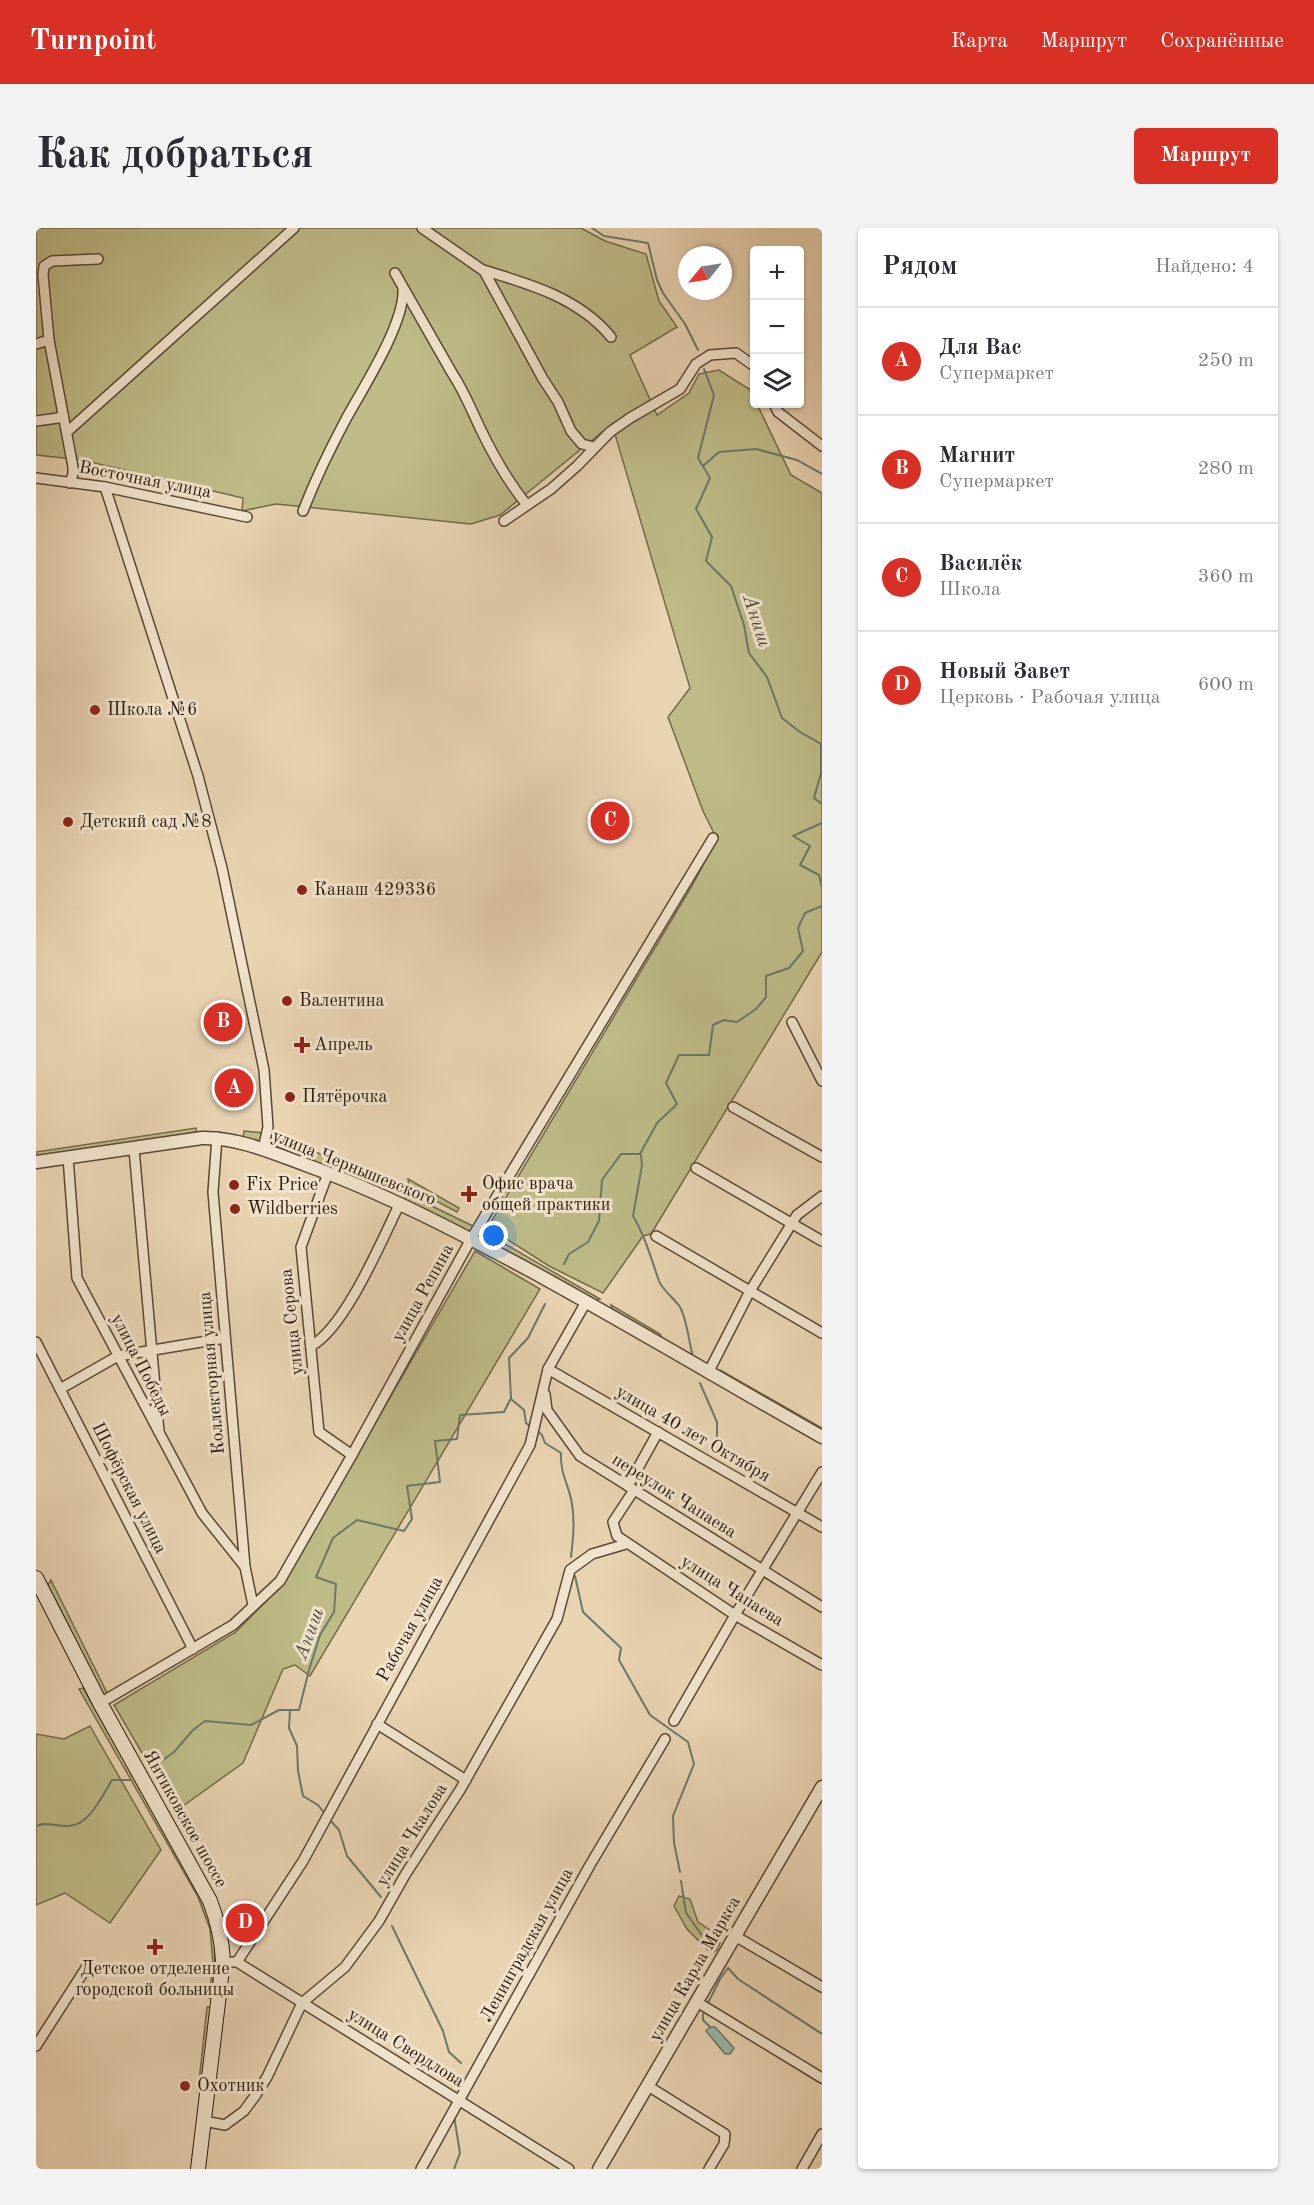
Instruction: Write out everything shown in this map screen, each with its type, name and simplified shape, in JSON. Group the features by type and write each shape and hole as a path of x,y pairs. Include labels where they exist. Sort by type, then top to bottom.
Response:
{"main road":[{"name":"Янтиковское шоссе","path":"36,1578 100,1703 210,1901 230,1962 198,2169"}],"street":[{"path":"67,432 294,228"},
{"path":"422,228 483,270 543,289 592,316 611,337"},
{"path":"70,483 74,474 49,340 44,266 52,261 98,259"},
{"path":"483,270 558,402 571,431 582,444 594,447"},
{"path":"395,273 463,389 480,428 511,486 527,506"},
{"path":"303,512 321,469 376,368 400,312 403,286"},
{"path":"36,344 49,340"},
{"path":"504,521 551,489 594,447 630,418 680,389 691,369 710,355 736,353 750,363"},
{"path":"776,408 778,412 822,446"},
{"path":"36,422 63,415"},
{"name":"Восточная улица","path":"36,478 105,487 248,517"},
{"path":"105,487 198,776 222,868 264,1070 268,1127 263,1149"},
{"name":"улица Репина","path":"100,1703 232,1625 280,1581 471,1239 713,838"},
{"path":"792,1022 822,1081"},
{"path":"734,1107 822,1157"},
{"name":"улица Чернышевского","path":"36,1162 217,1137 263,1149 400,1203 471,1239 822,1437"},
{"name":"Коллекторная улица","path":"217,1137 213,1192 245,1568 253,1605"},
{"path":"134,1149 160,1437"},
{"name":"улица Победы","path":"68,1157 77,1278 202,1514 245,1568"},
{"path":"696,1168 822,1241"},
{"name":"улица Серова","path":"328,1173 301,1247 319,1432 352,1455"},
{"path":"708,1373 750,1291 797,1215 822,1196"},
{"path":"311,1346 329,1333 363,1277 400,1203"},
{"path":"656,1236 822,1333"},
{"name":"Рабочая улица","path":"230,1962 303,1861 530,1444 548,1369 586,1302"},
{"path":"60,1389 118,1356 225,1338"},
{"name":"Шофёрская улица","path":"36,1342 193,1649"},
{"name":"улица 40 лет Октября","path":"548,1369 822,1527"},
{"name":"переулок Чапаева","path":"544,1384 547,1410 580,1456 822,1607"},
{"path":"626,1544 616,1536 613,1521 658,1432"},
{"path":"674,1721 822,1472"},
{"name":"улица Чапаева","path":"626,1544 735,1615 822,1665"},
{"name":"улица Чкалова","path":"204,2121 225,2125 244,2112 267,2077 302,2003 345,1967 379,1921 405,1875 466,1780 557,1619 570,1570 592,1554 626,1544"},
{"path":"377,1724 466,1780"},
{"name":"Ленинградская улица","path":"421,2169 590,1865 665,1739"},
{"name":"улица Карла Маркса","path":"599,2169 822,1787"},
{"path":"735,1936 822,1987"},
{"name":"улица Свердлова","path":"230,1962 302,2003 569,2169"},
{"path":"36,2046 86,1968"},
{"path":"697,2002 822,2078"},
{"path":"648,2086 725,2134 724,2144 710,2169"},
{"path":"802,2169 821,2136"}],"shaded area":[{"path":"36,228 581,228 605,241 646,254 659,301 677,327 630,355 657,415 689,393 699,374 719,370 750,390 750,408 759,408 791,475 822,493 822,952 651,1234 643,1236 603,1293 549,1266 488,1227 692,886 717,839 703,811 668,717 690,688 612,424 500,515 471,524 276,504 242,511 243,498 82,460 36,455"},
{"path":"196,1128 197,1135 36,1158 36,1152"},
{"path":"244,1131 264,1133 262,1142 243,1138"},
{"path":"278,1135 393,1187 390,1194 278,1148"},
{"path":"408,1179 459,1208 457,1212 409,1187"},
{"path":"407,1194 477,1228 471,1233 404,1200"},
{"path":"486,1233 600,1299 595,1300 489,1242 485,1236"},
{"path":"475,1251 540,1289 310,1676 295,1665 283,1669 243,1763 176,1811 114,1705 236,1632 280,1587"},
{"path":"611,1305 660,1334 664,1341 613,1310"},
{"path":"720,1370 822,1428 822,1433 719,1373"},
{"path":"51,1580 108,1695 104,1696 48,1585"},
{"path":"83,1688 203,1900 214,1929 215,1966 211,1998 209,1998 213,1964 210,1929 198,1897 79,1689"},
{"path":"90,1726 161,1850 110,1923 65,1893 36,1905 36,1734 64,1739"},
{"path":"679,1896 690,1899 698,1922 713,1932 720,1943 717,1950 711,1953 687,1929 674,1906"},
{"path":"207,2007 211,2007 201,2091 198,2091"},
{"path":"710,2027 715,2027 734,2048 730,2054 725,2054 706,2031"}],"waterway":[{"name":"Аниш","path":"592,228 604,236 648,243 657,280 663,293 685,324 698,350"},
{"name":"Аниш","path":"704,369 714,395 698,458 710,478 696,509 712,537 706,561 731,586 744,625 749,653 767,677 782,718 821,744 821,773 814,798 822,804"},
{"path":"703,466 719,452 756,449 797,460 822,474"},
{"name":"Аниш","path":"822,823 793,836 810,846 800,865 819,875 822,888"},
{"name":"Аниш","path":"564,1264 569,1254 588,1242 599,1221 602,1180 621,1154 640,1154 657,1123 677,1104 666,1083 679,1055 709,1055 713,1025 724,1020 737,1022 756,1009 766,997 766,976 789,968 803,951 798,928 805,913 822,906"},
{"path":"641,1155 642,1165 633,1216 661,1285 680,1307 693,1357"},
{"name":"Аниш","path":"154,1767 174,1752 193,1730 205,1721 251,1725 279,1710 299,1710 320,1635 334,1612 336,1584 316,1577 333,1538 357,1520 404,1531 412,1519 407,1486 440,1482 435,1441 457,1439 460,1415 504,1412 511,1398 509,1358 528,1338 545,1304"},
{"path":"700,1383 717,1422 717,1438"},
{"path":"511,1399 524,1410 526,1423 531,1427"},
{"path":"536,1430 542,1435 545,1443 561,1453 562,1467 573,1511 571,1557"},
{"path":"575,1576 583,1612 621,1648 619,1660 650,1715 688,1742 694,1764 673,1816 674,1843 680,1872"},
{"path":"290,1710 289,1728 297,1746 298,1771 303,1796 318,1805 325,1814"},
{"name":"Аниш","path":"36,1826 76,1825 89,1816 112,1780 130,1780"},
{"path":"329,1819 339,1830 347,1856 381,1897"},
{"path":"681,1881 686,1913 714,1952"},
{"path":"392,1926 443,2031 449,2052 461,2063"},
{"path":"708,2003 728,1968 738,1979 822,2034"},
{"path":"703,2014 703,2020 710,2027"},
{"path":"454,2116 460,2153 454,2169"}],"place":[{"name":"Школа №6","path":"95,710"},
{"name":"Василёк","path":"610,821"},
{"name":"Детский сад №8","path":"68,822"},
{"name":"Канаш 429336","path":"302,890"},
{"name":"Валентина","path":"287,1001"},
{"name":"Магнит","path":"223,1022"},
{"name":"Апрель","path":"302,1045"},
{"name":"Для Вас","path":"234,1088"},
{"name":"Пятёрочка","path":"290,1097"},
{"name":"Fix Price","path":"234,1185"},
{"name":"Офис врача общей практики","path":"469,1194"},
{"name":"Wildberries","path":"235,1209"},
{"name":"Новый Завет","path":"245,1923"},
{"name":"Детское отделение городской больницы","path":"155,1947"},
{"name":"Охотник","path":"185,2086"}]}
